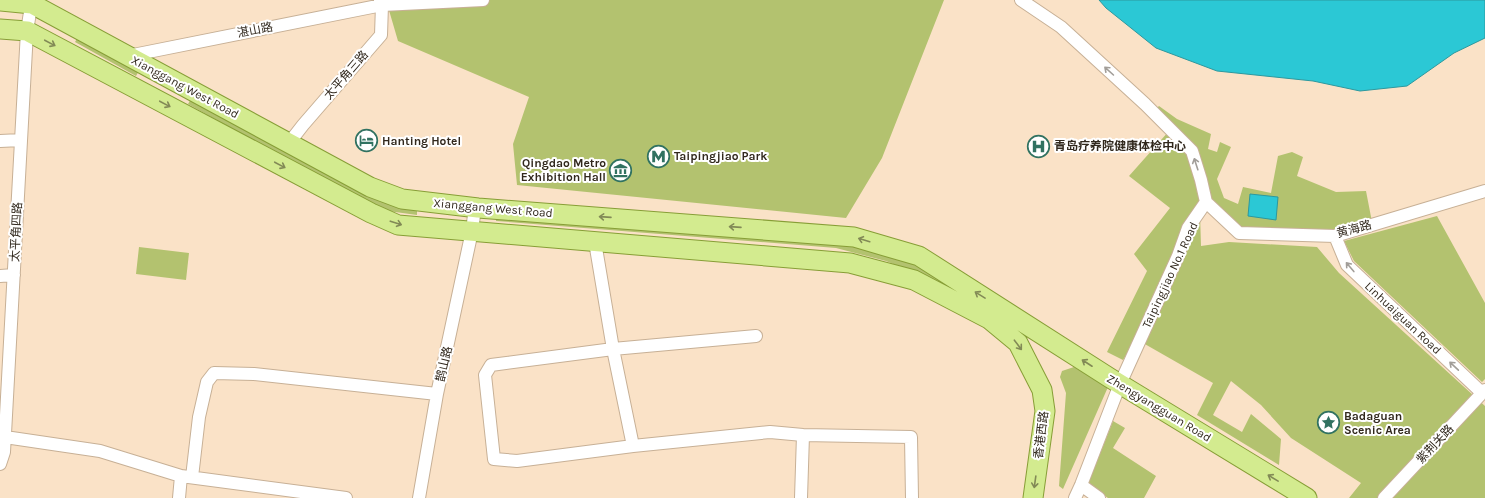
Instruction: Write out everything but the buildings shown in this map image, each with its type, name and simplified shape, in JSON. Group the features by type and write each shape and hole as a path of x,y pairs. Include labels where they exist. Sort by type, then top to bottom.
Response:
{"main road":[{"name":"Xianggang West Road","path":"0,2 32,2 128,56 370,187 402,200 854,237 919,256 1014,316"},
{"name":"Xianggang West Road","path":"0,29 27,31 370,213 398,225 595,242"},
{"name":"香港西路","path":"595,242 850,263 914,280 989,319 1018,343 1042,390 1045,411 1033,498"},
{"name":"Zhengyangguan Road","path":"1014,316 1120,384 1307,498"}],"street":[{"name":"湛山路","path":"128,56 381,2 483,0"},
{"path":"1021,0 1061,27 1145,104 1192,151 1206,202"},
{"name":"太平角四路","path":"0,464 5,437 27,31 32,2"},
{"name":"太平角三路","path":"289,143 302,125 381,35 381,2"},
{"path":"0,140 21,140"},
{"name":"黄海路","path":"1206,202 1239,233 1335,236 1485,191"},
{"name":"Taipingjiao No.1 Road","path":"1075,498 1120,384 1178,256 1188,228 1206,202"},
{"name":"鹊山路","path":"419,498 437,394 472,231 475,207"},
{"name":"Linhuaiguan Road","path":"1335,236 1347,265 1484,391"},
{"path":"595,242 613,349 633,446"},
{"path":"0,276 14,275"},
{"path":"756,336 613,349 491,366 485,374 494,459 517,461 633,446 770,432 804,435 911,437 912,498"},
{"path":"179,498 186,477 207,382 214,373 254,374 437,394"},
{"name":"紫荆关路","path":"1384,498 1484,391"},
{"path":"802,498 804,435"},
{"path":"5,437 100,451 186,477 307,495 346,498"},
{"path":"1081,485 1099,498"}],"green space":[{"name":"Taipingjiao Park","path":"386,0 944,0 882,158 846,218 517,185 513,144 529,97 398,41"},
{"path":"79,35 140,69 136,76 75,42"},
{"path":"192,97 372,198 391,204 417,208 417,215 388,211 335,186 188,104"},
{"path":"1159,106 1177,119 1211,134 1208,149 1217,152 1220,142 1231,147 1217,179 1224,198 1238,204 1243,187 1271,193 1278,156 1292,152 1303,157 1297,176 1336,192 1366,191 1372,222 1334,234 1240,231 1208,201 1195,152 1155,110"},
{"path":"1169,131 1189,154 1199,181 1201,246 1229,242 1317,247 1339,273 1485,406 1485,498 1349,498 1361,483 1291,438 1261,405 1231,381 1213,415 1242,432 1251,414 1281,439 1279,465 1197,415 1213,383 1136,339 1123,360 1107,352 1147,271 1134,254 1170,208 1129,176"},
{"path":"496,214 836,241 888,254 937,274 967,299 933,280 886,261 836,248 496,221"},
{"path":"1437,216 1485,303 1485,379 1482,382 1354,261 1344,241"},
{"path":"139,247 189,253 186,280 136,274"},
{"path":"1074,367 1108,387 1063,489 1059,486 1066,393 1060,377 1062,371"},
{"path":"1113,421 1125,428 1113,448 1156,476 1144,498 1108,498 1088,484"}],"water":[{"path":"1099,0 1485,0 1485,38 1454,53 1407,86 1360,91 1313,81 1217,71 1156,48 1106,8"},
{"path":"1250,194 1278,197 1276,220 1248,216"}],"place":[{"name":"Hanting Hotel","path":"367,141"},
{"name":"青岛疗养院健康体检中心","path":"1039,146"},
{"name":"Taipingjiao Park","path":"658,156"},
{"name":"Qingdao Metro Exhibition Hall","path":"621,170"},
{"name":"Badaguan Scenic Area","path":"1328,423"}]}
